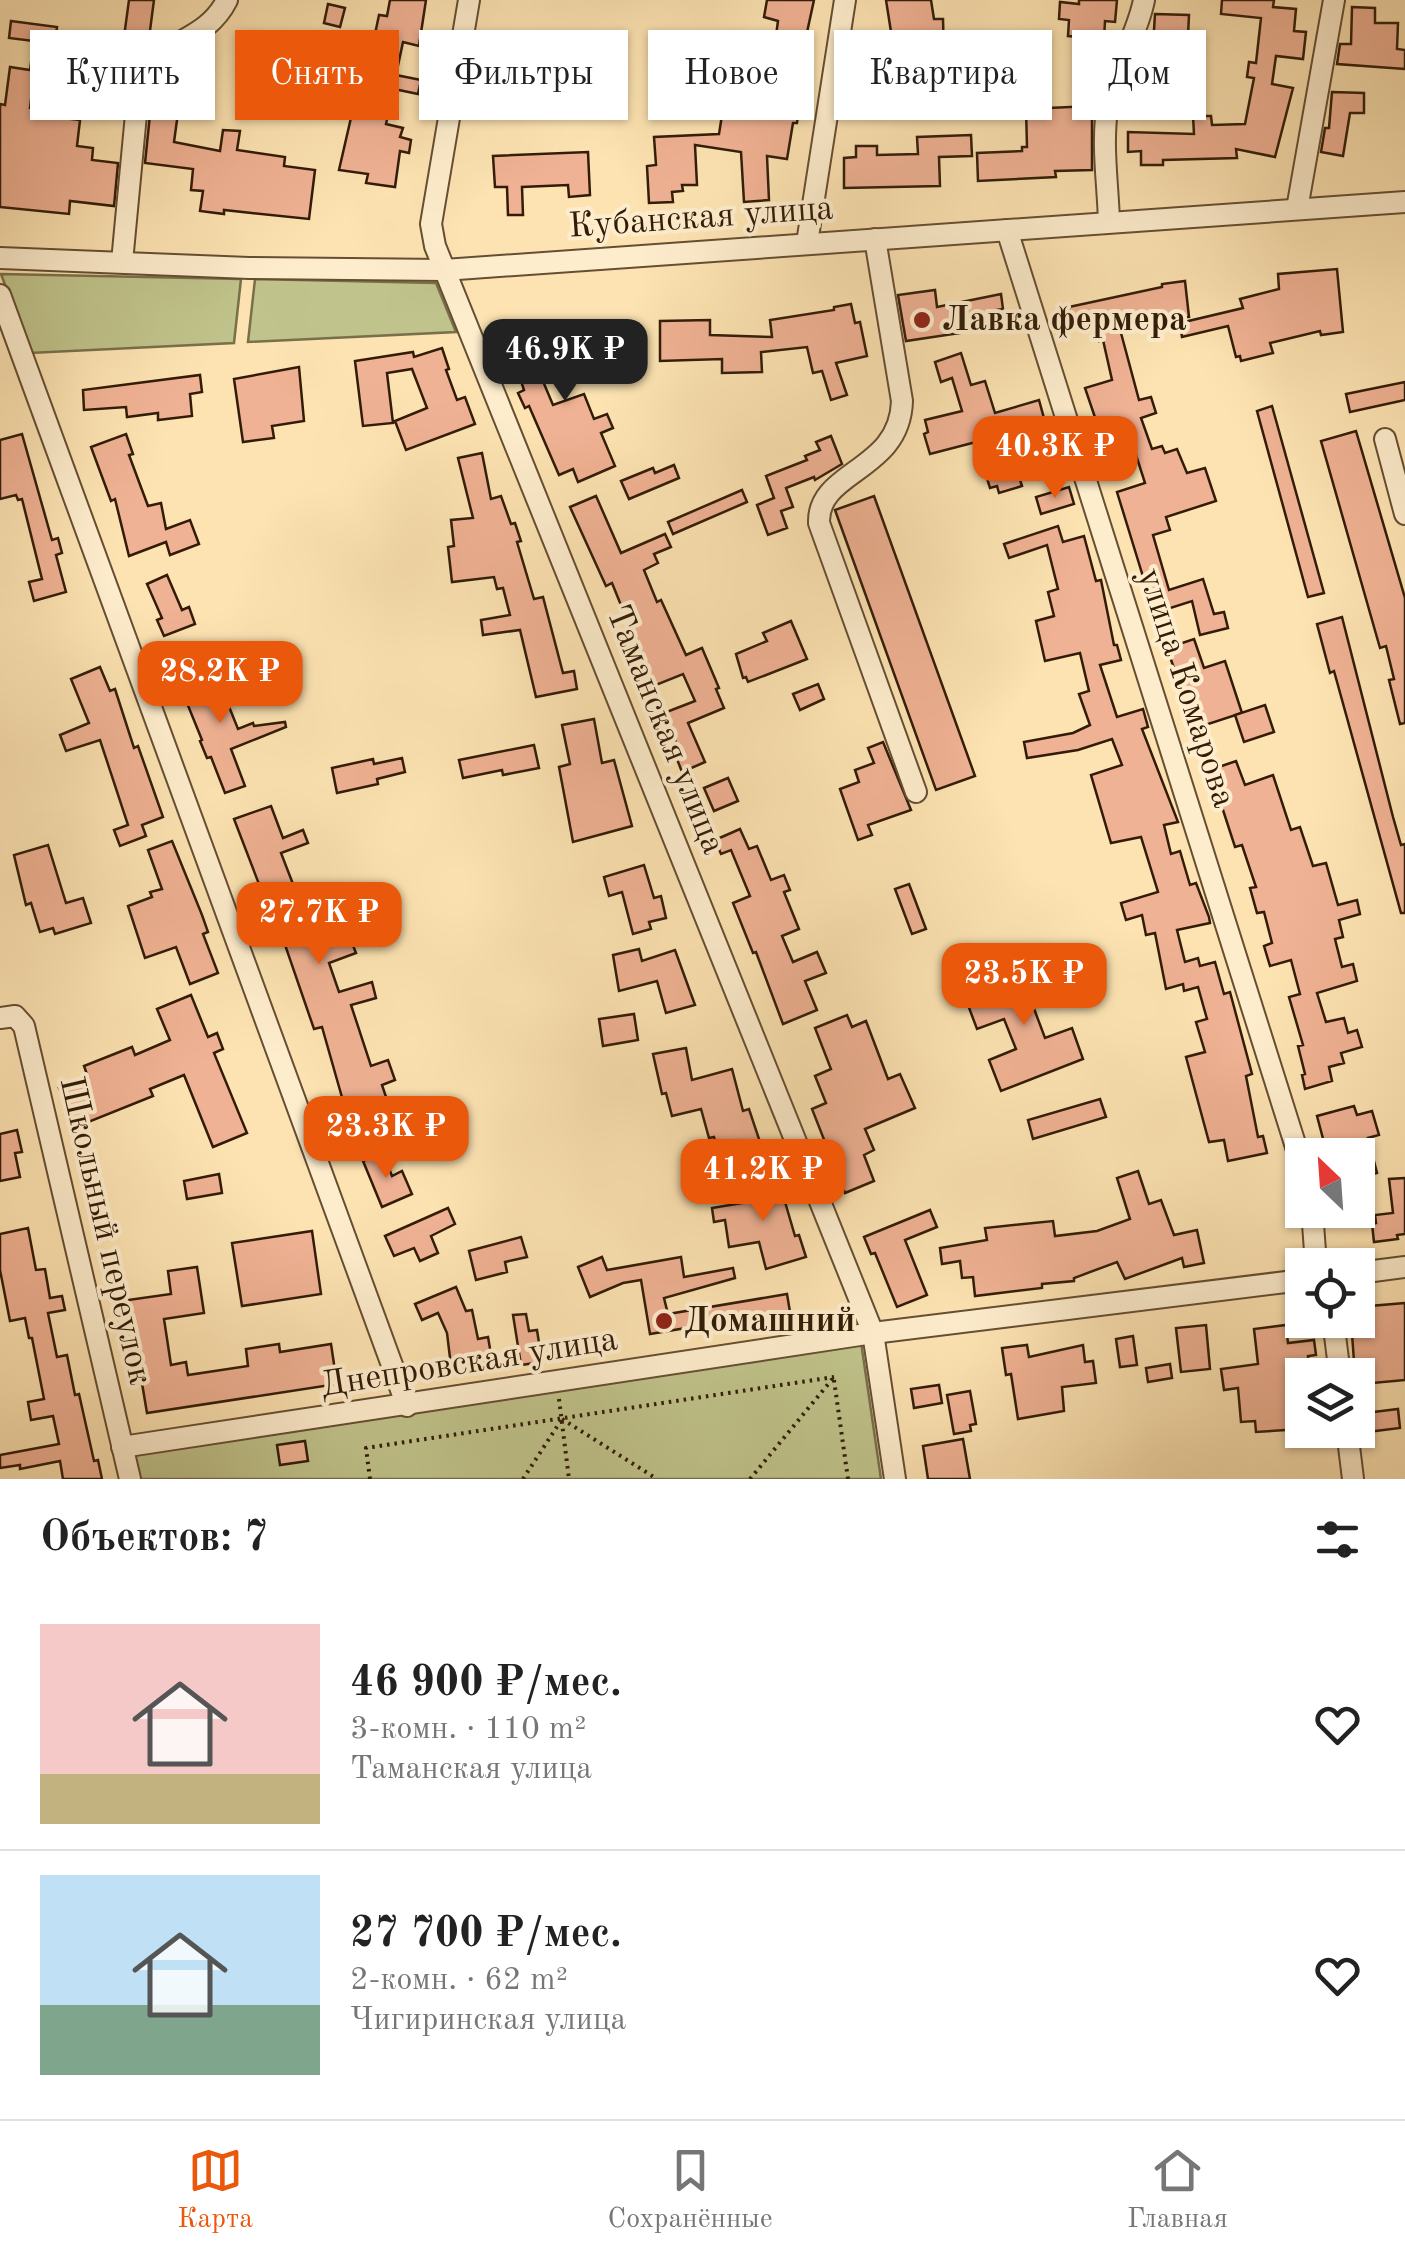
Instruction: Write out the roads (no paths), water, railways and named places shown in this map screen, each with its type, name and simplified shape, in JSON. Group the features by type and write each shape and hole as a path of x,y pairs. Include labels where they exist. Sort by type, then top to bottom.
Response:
{"street":[{"path":"122,262 139,83 144,70 151,60 212,25 227,0"},
{"name":"Таманская улица","path":"469,0 431,224 434,246 873,1333 895,1479"},
{"path":"808,243 844,0"},
{"path":"1109,222 1108,102 1144,0"},
{"path":"1297,209 1334,0"},
{"name":"Кубанская улица","path":"0,258 249,268 444,270 1405,202"},
{"name":"улица Комарова","path":"1007,230 1293,1138"},
{"path":"875,238 902,400 901,415 892,437 877,456 826,494 820,504 819,524 916,792"},
{"path":"0,295 407,1406"},
{"path":"1385,439 1405,514"},
{"name":"Школьный переулок","path":"0,1018 14,1016 24,1026 130,1479"},
{"path":"1375,1271 1405,1268"},
{"name":"Днепровская улица","path":"122,1448 873,1333 1285,1282"},
{"path":"1349,1448 1353,1479"}],"place":[{"name":"Лавка фермера","path":"922,320"},
{"name":"Домашний","path":"664,1321"}]}
